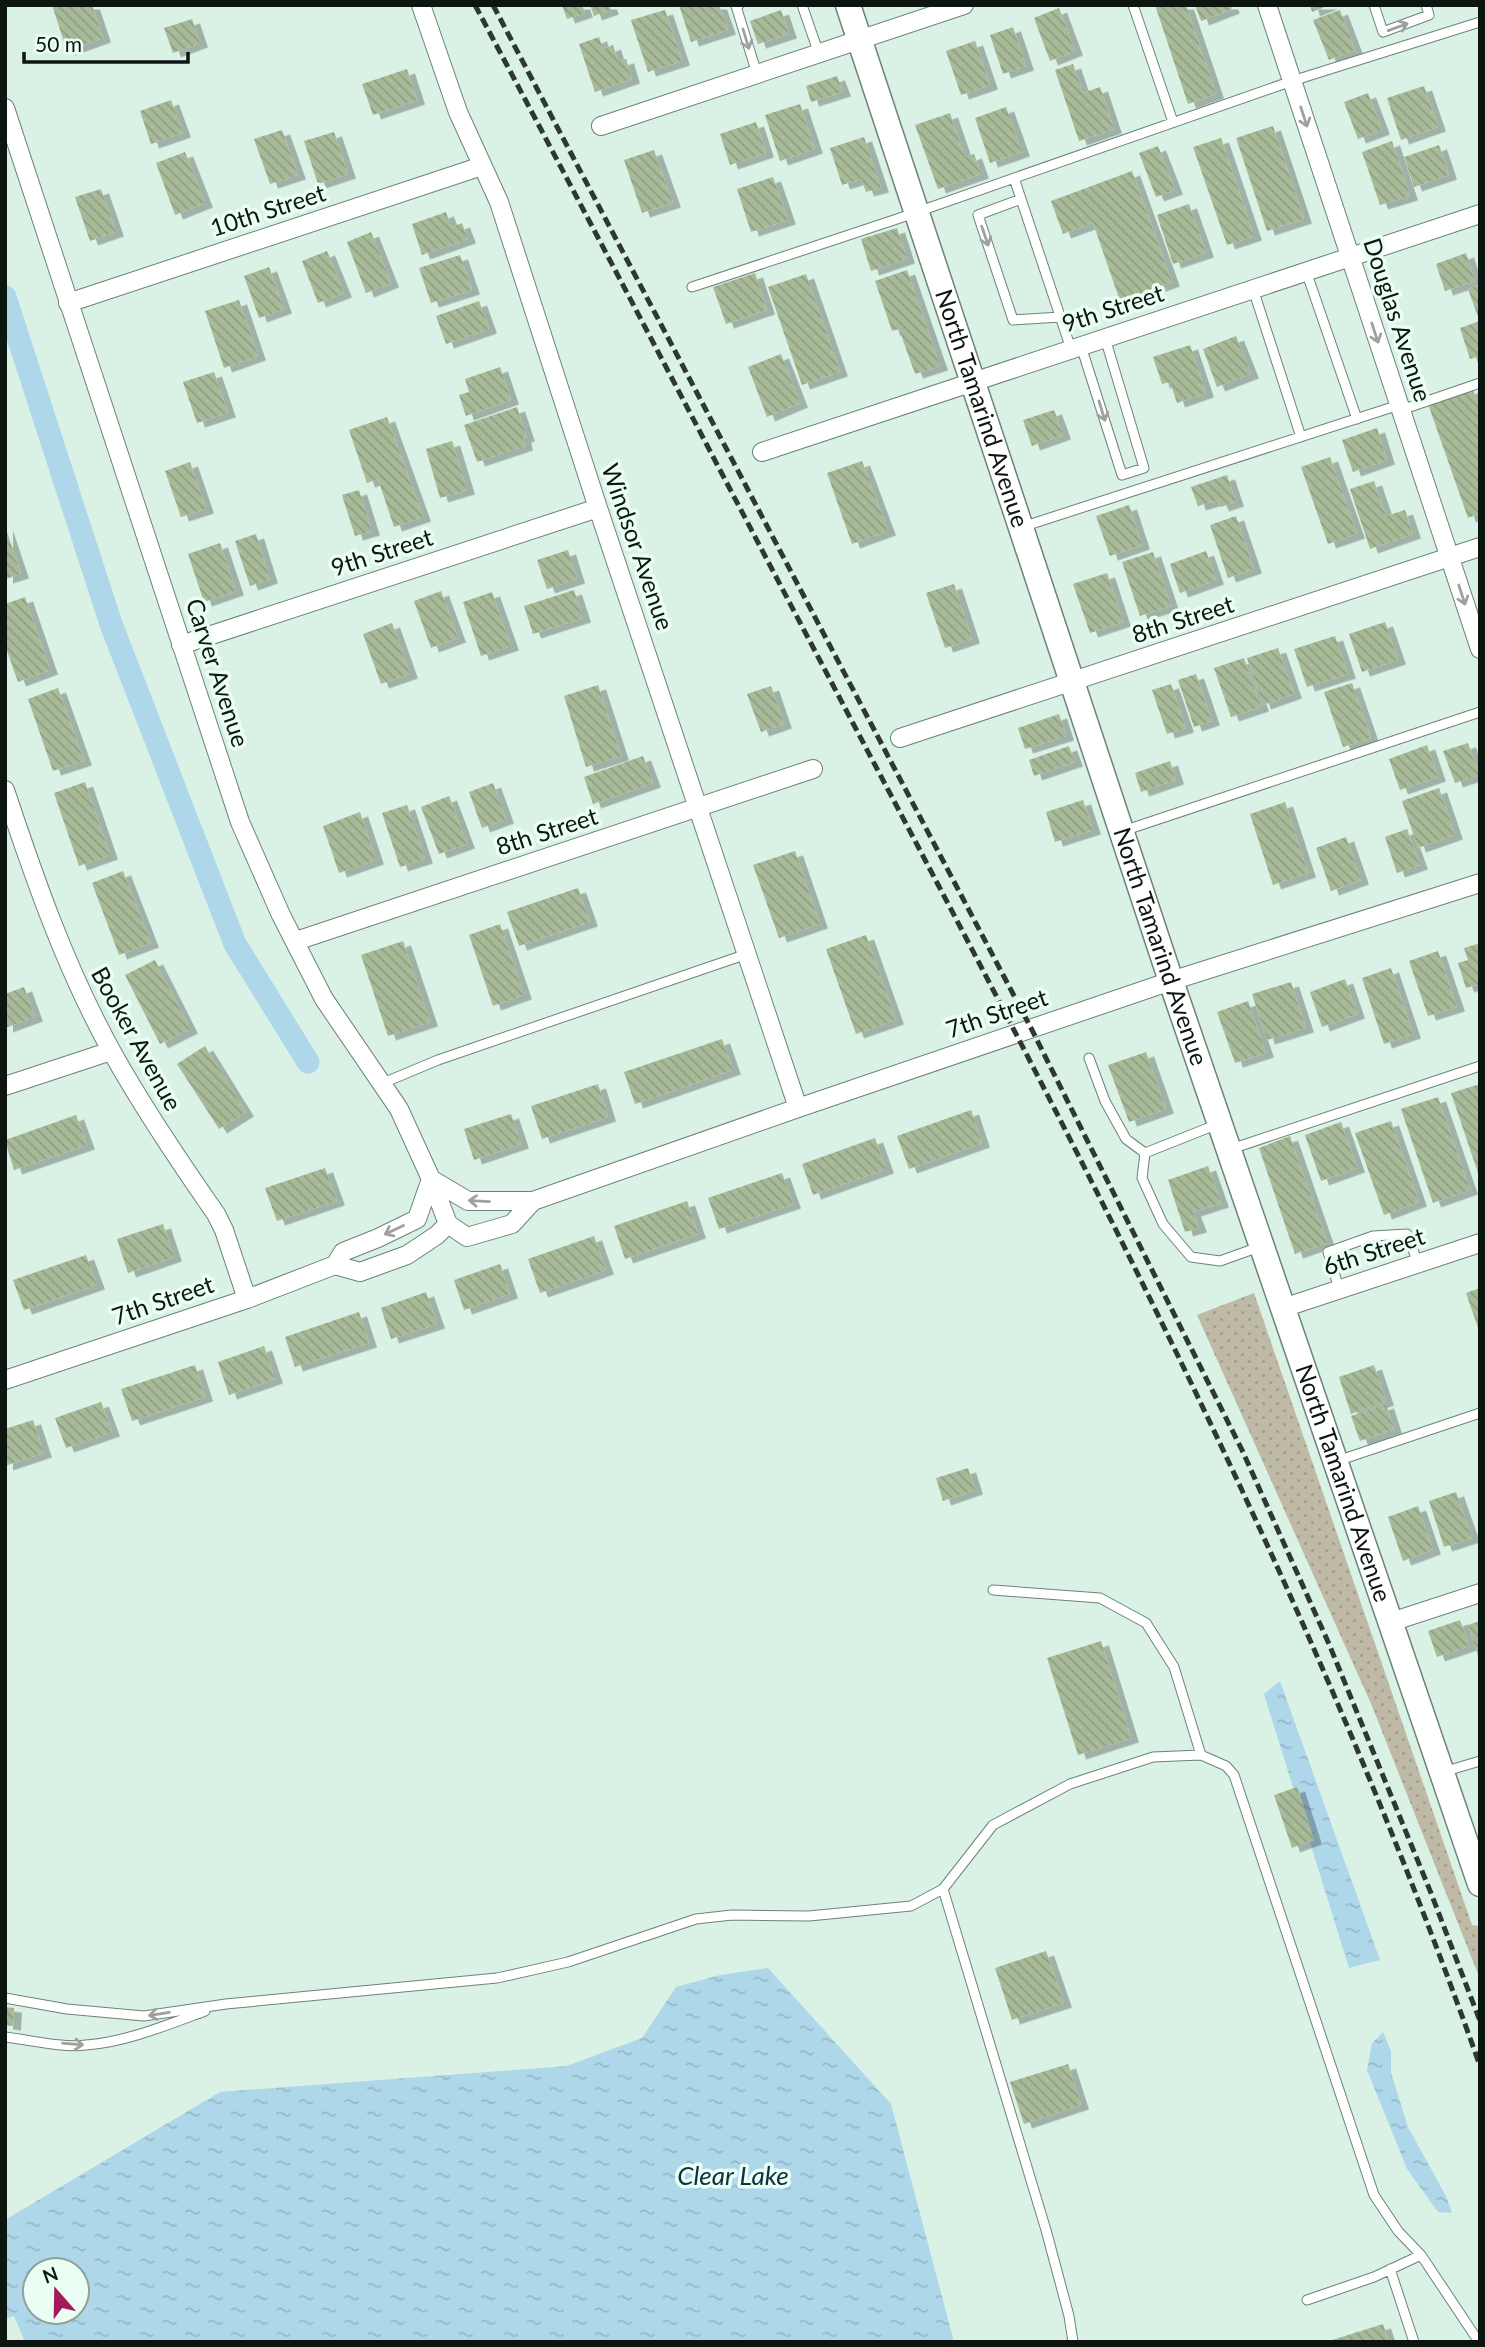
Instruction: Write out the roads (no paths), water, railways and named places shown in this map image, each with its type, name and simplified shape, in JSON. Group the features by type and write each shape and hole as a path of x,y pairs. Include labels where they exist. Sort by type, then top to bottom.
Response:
{"street":[{"name":"Windsor Avenue","path":"421,5 458,112 499,202 598,508 799,1108"},
{"name":"North Tamarind Avenue","path":"848,5 1171,981 1480,1884"},
{"path":"601,126 964,5"},
{"name":"Douglas Avenue","path":"1267,5 1480,649"},
{"name":"Carver Avenue","path":"5,108 240,822 281,915 324,999 399,1109 447,1224"},
{"name":"10th Street","path":"68,303 482,166"},
{"name":"9th Street","path":"762,452 1480,214"},
{"name":"9th Street","path":"181,645 598,508"},
{"name":"8th Street","path":"900,738 1480,547"},
{"name":"8th Street","path":"296,941 813,769"},
{"name":"Booker Avenue","path":"5,790 40,893 69,966 111,1051 152,1121 224,1230 247,1299"},
{"name":"7th Street","path":"335,1265 343,1252 417,1219 430,1179 468,1201 533,1202 1171,981 1480,883"},
{"path":"5,1086 111,1051"},
{"name":"7th Street","path":"5,1380 247,1299 335,1265 360,1272 407,1255 438,1235 447,1224 467,1237 512,1224 533,1202"},
{"name":"6th Street","path":"1283,1308 1480,1243"},
{"path":"1391,1622 1480,1593"}],"lane":[{"path":"739,5 736,6 757,74"},
{"path":"802,5 818,54"},
{"path":"1133,5 1173,122"},
{"path":"1374,5 1383,32 1429,15 1426,5"},
{"path":"692,287 1292,81 1480,22"},
{"path":"1014,178 1061,317 1076,348 1122,475 1144,468 1105,338"},
{"path":"1021,199 978,215 1013,320 1061,317"},
{"path":"1306,271 1357,419"},
{"path":"1253,289 1301,437"},
{"path":"1020,527 1357,419 1480,383"},
{"path":"1121,832 1480,712"},
{"path":"383,1083 438,1060 748,954"},
{"path":"1089,1058 1105,1101 1126,1139 1145,1153"},
{"path":"1229,1150 1480,1066"},
{"path":"1145,1153 1220,1124"},
{"path":"1145,1153 1142,1178 1157,1213 1191,1257 1220,1261 1262,1246"},
{"path":"1339,1289 1328,1252 1373,1236 1407,1234 1418,1263"},
{"path":"1336,1461 1480,1413"},
{"path":"993,1590 1100,1598 1146,1623 1174,1667 1201,1755"},
{"path":"5,1998 67,2010 144,2016 226,2004 497,1978 568,1962 644,1934 696,1919 732,1915 809,1916 911,1906 943,1889 993,1825 1070,1784 1153,1757 1201,1755 1226,1766 1234,1775 1374,2195 1398,2231 1421,2255 1479,2342"},
{"path":"1441,1772 1480,1760"},
{"path":"943,1889 1046,2230 1069,2316 1073,2342"},
{"path":"5,2037 83,2046 163,2026 226,2004"},
{"path":"1307,2300 1421,2255"},
{"path":"1390,2269 1414,2342"}],"water":[{"path":"1280,1681 1380,1960 1349,1968 1264,1694"},
{"name":"Clear Lake","path":"768,1968 891,2104 954,2342 25,2342 14,2316 5,2319 5,2220 220,2092 567,2066 642,2038 676,1987 720,1975"},
{"path":"1383,2032 1391,2051 1391,2073 1408,2127 1446,2196 1452,2213 1438,2212 1407,2169 1367,2070 1372,2043"}],"waterway":[{"path":"5,297 111,624 235,944 308,1062"}],"railway":[{"path":"475,5 975,955 1134,1266 1284,1581 1354,1741 1419,1902 1480,2066"},
{"path":"493,5 1031,1028 1242,1450 1329,1644 1431,1893 1480,2021"}]}
